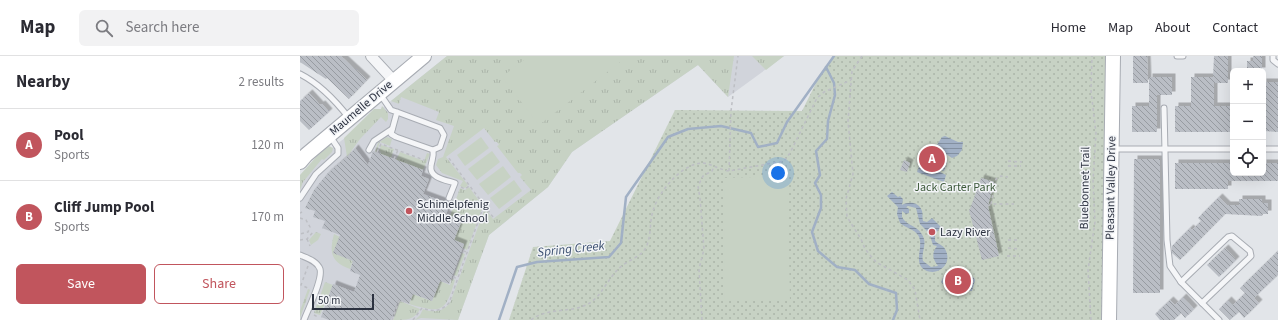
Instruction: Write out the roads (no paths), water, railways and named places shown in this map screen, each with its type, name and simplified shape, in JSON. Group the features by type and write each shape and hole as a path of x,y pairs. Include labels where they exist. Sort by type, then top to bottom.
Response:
{"street":[{"path":"371,56 394,80"},
{"name":"Maumelle Drive","path":"302,155 329,135 424,56"},
{"name":"Pleasant Valley Drive","path":"1109,320 1113,56"}],"lane":[{"path":"1177,56 1183,56"},
{"path":"1273,56 1272,60 1278,64"},
{"path":"300,74 309,79 336,101 349,118"},
{"path":"379,93 391,110 397,112 440,128 444,135 440,147 433,150 391,134 397,112"},
{"path":"1164,108 1168,259 1170,266 1181,282 1220,320"},
{"path":"369,150 374,141 392,129"},
{"path":"300,198 316,174 338,154 338,148 329,135"},
{"path":"1112,149 1230,149"},
{"path":"1266,149 1278,149"},
{"path":"433,150 434,158 431,166 432,172 435,176 454,183 449,198"},
{"path":"1181,282 1228,237 1232,236 1250,250 1251,256 1248,260 1202,303"},
{"path":"300,255 313,262 320,270 320,277 304,320"},
{"path":"1210,320 1215,316"}],"water":[{"path":"945,136 958,142 963,142 962,150 957,156 952,158 946,154 942,155 943,160 947,162 944,171 941,170 940,172 946,175 944,182 917,172 920,164 930,168 931,166 921,162 924,153 927,154 931,148 935,148 942,137"},
{"name":"Lazy River","path":"892,192 903,199 902,205 908,203 916,204 921,208 923,221 927,222 932,218 941,227 935,234 935,241 943,246 946,251 947,260 943,268 935,272 930,272 921,267 919,263 920,239 914,231 900,223 897,214 898,207 887,196","holes":["906,207 916,208 920,224 929,233 933,245 937,246 933,256 938,266 931,267 923,261 924,239 922,234 920,231 907,223 902,217 902,211 906,214 909,213 909,209"]},
{"path":"955,272 960,273 963,277 973,277 975,280 972,291 946,291 946,287 941,282 944,276 950,277"}],"waterway":[{"name":"Spring Creek","path":"499,320 517,267 537,262 609,257 621,243 626,197 668,137 688,129 721,126 751,133 758,147 777,143 787,122 834,56"},
{"path":"826,67 834,83 835,95 828,121 827,139 816,151 820,175 815,183 821,195 821,208 812,232 818,251 837,267 855,270 869,284 896,293 897,310 893,320"}],"place":[{"name":"Pool","path":"932,159"},
{"name":"Schimelpfenig Middle School","path":"409,211"},
{"name":"Lazy River","path":"932,232"},
{"name":"Cliff Jump Pool","path":"958,281"}],"park label":[{"name":"Jack Carter Park","path":"955,187"}]}
